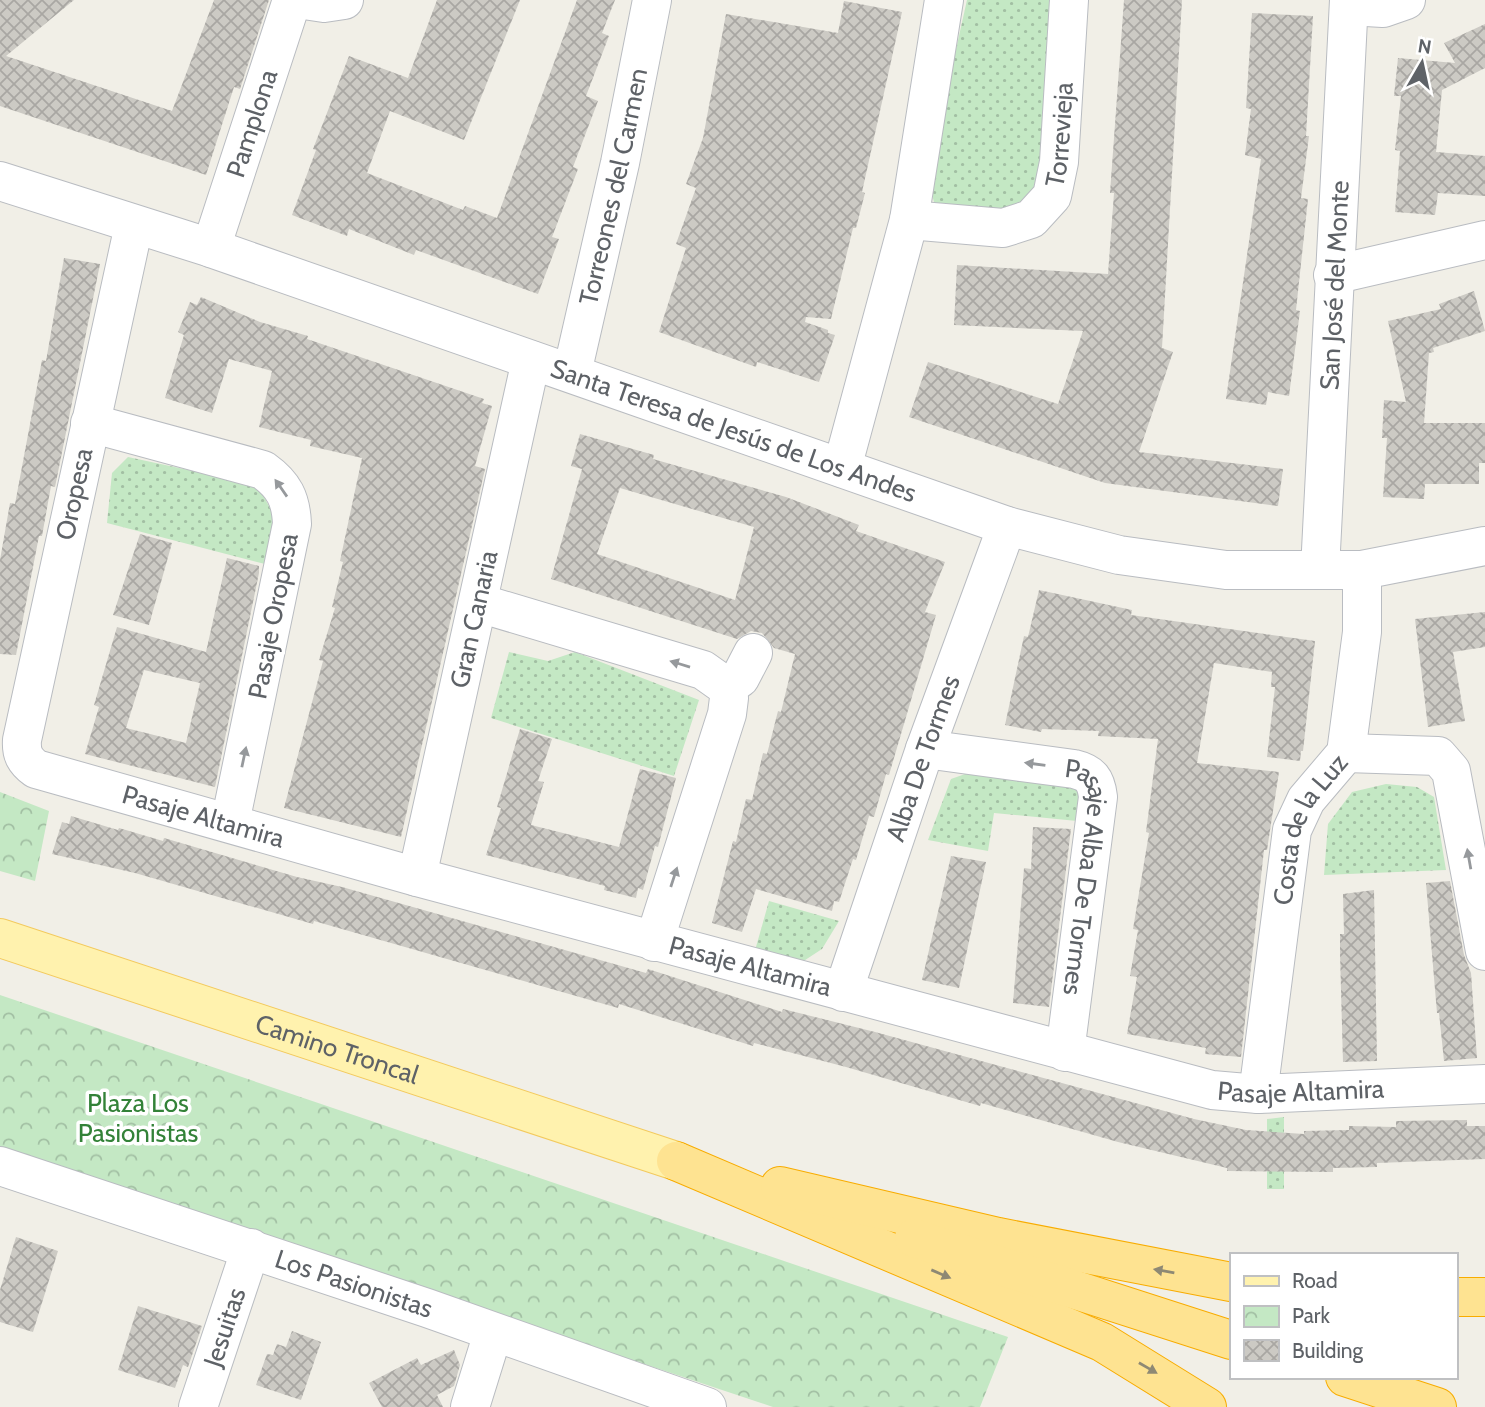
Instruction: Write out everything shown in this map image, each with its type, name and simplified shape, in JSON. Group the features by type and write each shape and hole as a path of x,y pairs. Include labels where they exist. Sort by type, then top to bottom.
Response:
{"highway":[{"path":"676,1161 998,1237 1230,1282"},
{"path":"676,1161 1230,1340"},
{"path":"676,1161 1102,1342 1208,1407"},
{"path":"1457,1297 1485,1297"},
{"path":"1351,1379 1437,1407"}],"main road":[{"name":"Camino Troncal","path":"0,937 676,1161"}],"street":[{"name":"Pamplona","path":"211,248 292,0"},
{"path":"303,0 324,3 344,0"},
{"name":"Torreones del Carmen","path":"572,373 620,163 652,0"},
{"path":"842,468 909,220 944,0"},
{"name":"Torrevieja","path":"909,220 1003,228 1031,219 1052,196 1059,162 1069,0"},
{"path":"1349,3 1383,8 1406,0"},
{"name":"San José del Monte","path":"1320,570 1349,3"},
{"name":"Santa Teresa de Jesús de Los Andes","path":"0,181 211,248 1007,526 1119,555 1226,569 1362,570 1485,546"},
{"name":"Oropesa","path":"27,762 21,751 22,740 134,225"},
{"path":"1333,275 1485,240"},
{"name":"Gran Canaria","path":"417,877 531,360"},
{"name":"Pasaje Oropesa","path":"90,423 264,470 280,482 292,507 292,524 230,824"},
{"name":"Alba De Tormes","path":"843,992 925,749 1007,526"},
{"name":"Costa de la Luz","path":"1258,1094 1292,830 1306,800 1346,753 1362,632 1362,570"},
{"path":"479,603 703,670 727,687 727,714 654,942"},
{"path":"727,687 740,678 753,653"},
{"name":"Pasaje Alba De Tormes","path":"925,749 1074,769 1092,777 1097,785 1098,797 1065,1052"},
{"path":"1346,753 1438,756 1451,771 1485,951"},
{"name":"Pasaje Altamira","path":"27,762 52,775 417,877 1212,1090 1258,1094 1485,1084"},
{"name":"Los Pasionistas","path":"0,1166 251,1248 707,1407"},
{"name":"Jesuitas","path":"198,1407 251,1248"},
{"path":"470,1407 493,1333"}],"green space":[{"path":"967,0 1057,0 1043,195 1022,211 935,205 927,179"},
{"path":"128,457 258,485 274,516 265,564 107,523 112,473"},
{"path":"509,652 548,661 575,652 699,700 674,776 491,718"},
{"path":"985,767 1081,780 1077,821 994,813 988,851 928,840 951,779"},
{"path":"1386,784 1417,787 1434,797 1446,870 1324,875 1328,824 1352,792"},
{"path":"0,792 49,811 35,881 0,871"},
{"path":"769,901 839,921 822,949 796,966 754,954"},
{"name":"Plaza Los Pasionistas","path":"0,995 1008,1337 980,1407 773,1407 0,1149"},
{"path":"1284,1117 1284,1189 1267,1189 1267,1119"}],"building":[{"path":"0,0 74,0 6,56 172,111 214,0 269,0 240,89 234,87 206,175 0,106"},
{"path":"437,0 520,0 464,140 390,111 367,173 463,210 465,206 497,218 577,0 615,0 602,33 609,36 586,96 598,101 573,167 578,169 552,237 559,239 538,294 416,250 414,255 349,229 347,236 292,215 316,150 313,149 349,56 408,78"},
{"path":"1124,0 1182,0 1162,348 1173,352 1139,452 1283,469 1278,506 1105,483 909,417 928,362 1058,404 1083,331 954,325 957,265 1108,274 1114,193 1110,193"},
{"path":"844,1 902,12 862,192 865,193 856,228 853,228 831,319 806,317 805,322 835,335 819,382 757,362 756,367 659,332 686,248 676,244 696,188 686,184 703,138 726,14 838,33"},
{"path":"1252,13 1313,16 1306,136 1309,136 1301,198 1308,199 1296,310 1300,311 1289,396 1268,392 1266,405 1226,399 1261,159 1245,155 1251,109 1246,108"},
{"path":"1485,24 1485,68 1442,90 1436,152 1485,156 1485,196 1438,193 1435,215 1395,212 1400,151 1395,150 1401,96 1394,96 1398,58 1455,63 1444,43"},
{"path":"64,258 100,264 55,487 51,486 42,536 39,536 16,655 0,654 0,560 10,503 15,504 42,360 46,361"},
{"path":"1474,291 1485,331 1433,348 1434,352 1429,353 1424,423 1485,423 1485,463 1479,463 1479,484 1425,484 1424,499 1383,497 1387,438 1382,438 1384,400 1406,402 1388,321 1441,309 1439,304"},
{"path":"201,297 260,322 308,336 307,339 484,399 482,403 492,406 475,466 485,469 401,837 284,808 323,661 319,660 335,608 332,607 343,562 340,561 362,458 310,446 311,440 259,427 272,371 229,359 212,413 165,398 184,335 178,332 190,302 197,305"},
{"path":"580,434 654,455 653,459 786,497 859,525 856,531 945,562 925,612 936,615 889,775 886,774 874,817 869,816 856,860 853,859 839,902 834,901 832,911 756,889 742,932 712,923 733,841 736,842 746,799 752,800 763,753 767,754 778,711 781,712 795,654 774,648 762,633 751,631 737,639 551,579 582,469 571,466","holes":["620,488 754,527 735,600 597,554"]},
{"path":"140,534 172,543 149,625 113,615"},
{"path":"227,558 259,566 215,787 85,754 99,707 94,705 117,627 206,652","holes":["144,670 200,683 186,743 126,728"]},
{"path":"1039,590 1132,610 1131,615 1315,641 1300,761 1267,757 1275,687 1271,687 1272,672 1214,663 1197,763 1279,772 1267,850 1264,850 1241,1057 1205,1054 1206,1048 1127,1034 1137,977 1130,976 1138,930 1133,929 1149,833 1146,832 1158,739 1098,736 1099,731 1042,729 1041,732 1005,725 1024,636 1028,637"},
{"path":"1485,612 1485,647 1453,652 1465,721 1428,727 1415,619"},
{"path":"520,729 552,739 538,781 544,782 531,825 619,847 640,769 676,778 658,847 655,846 643,890 638,888 636,898 604,890 605,886 486,855 501,808 497,807"},
{"path":"71,816 163,841 164,838 646,973 648,969 782,1012 783,1009 875,1032 1194,1119 1246,1130 1304,1134 1304,1131 1349,1130 1349,1126 1396,1127 1396,1121 1467,1120 1467,1126 1485,1126 1485,1159 1377,1163 1377,1167 1333,1168 1333,1172 1227,1171 1227,1168 1118,1142 981,1103 980,1106 846,1067 754,1043 753,1046 619,1004 618,1008 314,921 313,924 135,873 52,854 62,822 69,824"},
{"path":"1033,827 1071,829 1049,1007 1013,1003 1024,868 1031,869"},
{"path":"951,856 986,862 959,988 922,980"},
{"path":"1450,881 1464,955 1471,973 1477,1058 1444,1061 1437,1013 1426,883"},
{"path":"1374,890 1377,1061 1343,1062 1340,934 1344,934 1343,894"},
{"path":"16,1237 58,1251 33,1332 0,1322 0,1290"},
{"path":"138,1306 202,1326 188,1367 183,1365 175,1388 118,1370"},
{"path":"292,1331 321,1342 301,1400 256,1385 267,1354 273,1355 277,1344 286,1347"},
{"path":"454,1350 460,1365 454,1386 437,1395 443,1407 382,1407 369,1383 417,1358 421,1365"}]}
